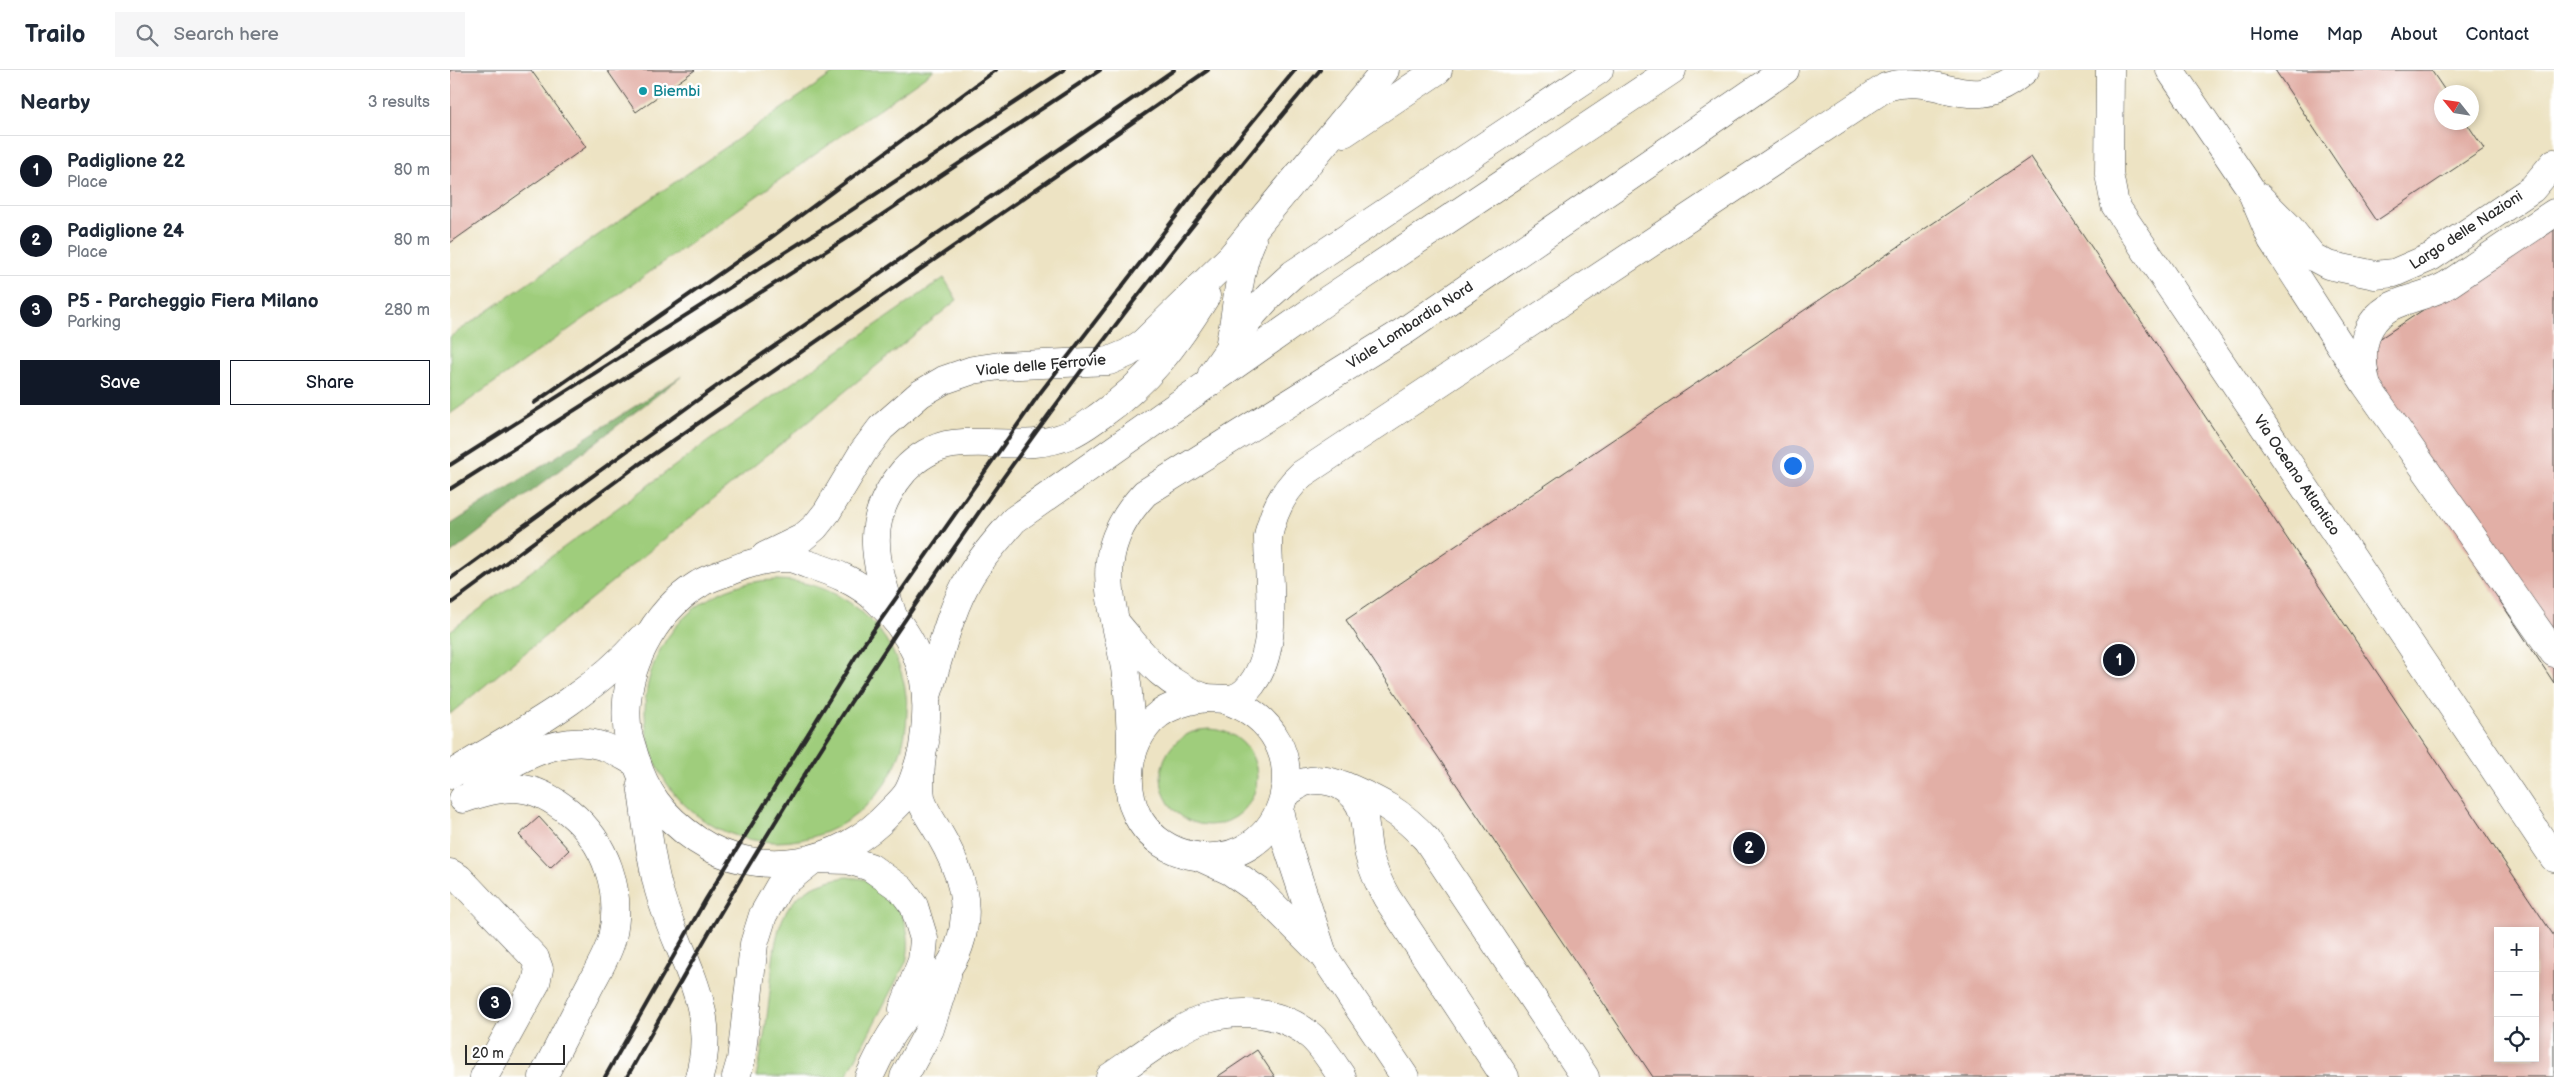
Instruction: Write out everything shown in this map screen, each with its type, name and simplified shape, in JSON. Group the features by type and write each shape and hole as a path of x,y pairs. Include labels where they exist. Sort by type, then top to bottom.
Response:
{"street":[{"name":"Viale delle Ferrovie","path":"744,565 802,538 815,527 827,512 863,452 881,428 920,394 944,380 973,370 1000,366 1109,360 1128,353 1143,343 1231,257 1385,70"},
{"path":"1320,149 1438,70"},
{"path":"1195,394 1222,361 1253,314 1293,274 1598,70"},
{"path":"904,1077 930,1029 959,947 966,907 963,884 954,859 921,799 921,773 925,742 927,696 956,604 976,569 1014,520 1040,500 1195,394 1326,301 1672,70"},
{"name":"Viale Lombardia Nord","path":"1131,755 1131,714 1108,585 1114,541 1121,523 1145,493 1406,330 1785,70"},
{"path":"1404,1077 1324,955 1259,891 1230,870 1202,858 1182,853 1166,846 1152,836 1141,823 1133,808 1129,792 1128,774 1131,755 1148,725 1159,714 1173,706 1237,697 1246,691 1264,662 1270,634 1268,554 1270,530 1279,503 1289,486 1302,474 1886,87 1900,80 1914,77 1931,78 1969,90 1984,92 1999,88 2015,80 2025,70"},
{"name":"Via Oceano Atlantico","path":"2110,70 2108,174 2115,205 2554,858"},
{"path":"2170,70 2250,188 2272,240 2366,385 2554,653"},
{"name":"Largo delle Nazioni","path":"2250,188 2289,227 2313,257 2328,264 2375,275 2394,273 2430,257 2532,189 2554,163"},
{"path":"1222,361 1234,321 1238,287 1245,256 1270,210"},
{"path":"2366,385 2361,360 2364,342 2370,327 2381,314 2392,306 2433,293 2447,285 2554,213"},
{"name":"Viale delle Ferrovie","path":"893,616 880,575 876,547 879,512 889,492 913,461 931,451 951,444 1038,444 1071,434 1089,424 1129,395 1174,346 1231,257"},
{"path":"450,775 579,697 624,658 662,615 699,584 744,565 788,558 851,580 872,595 893,616 915,648 927,696"},
{"path":"662,615 639,654 628,690 627,727 638,769 657,882 702,1008 706,1033 703,1063 699,1077"},
{"path":"1115,622 1153,666 1167,679 1184,690 1242,706 1257,716 1278,741 1288,775 1282,802 1270,827 1257,840 1240,850 1222,856 1202,858"},
{"path":"736,1077 740,1060 754,944 763,915 779,887 814,859 844,847 878,825 907,793 925,742"},
{"path":"456,805 510,766 533,754 567,744 601,745 638,769 655,802 676,826 711,849 750,862 785,864 814,859 848,860 870,867 902,889 914,906 924,939 922,960 896,1027 869,1077"},
{"path":"1282,802 1303,783 1328,780 1385,804 1401,815 1427,840 1585,1077"},
{"path":"1339,784 1356,800 1363,813 1365,835 1372,863 1376,877 1387,898 1505,1077"},
{"path":"456,805 492,789 511,787 545,795 579,820 603,853 610,871 616,912 612,939 602,963 543,1077"},
{"path":"1282,802 1286,841 1324,955"},
{"path":"450,873 459,878 534,958 539,969 536,983 484,1077"},
{"path":"896,1027 952,963"},
{"path":"1110,1077 1203,1019 1240,1013 1261,1013 1298,1026 1313,1038 1342,1077"}],"green space":[{"path":"838,70 934,70 450,414 450,337"},
{"path":"944,278 957,300 450,714 450,631 714,437"},
{"path":"682,376 458,548 450,554 450,525"},
{"path":"763,580 789,580 814,585 838,595 869,618 892,649 902,673 907,698 907,724 902,749 892,773 869,804 838,827 814,837 789,842 763,842 738,837 714,827 693,813 674,794 660,773 650,749 645,724 645,698 650,673 660,649 674,628 693,609 714,595 738,585"},
{"path":"1200,729 1218,729 1236,737 1249,750 1257,768 1254,796 1236,817 1218,825 1200,825 1182,817 1169,804 1161,786 1161,768 1169,750 1182,737"},
{"path":"847,877 866,880 877,886 895,904 906,926 908,950 906,962 846,1077 756,1077 767,1020 773,957 782,920 791,905 804,892 822,883"}],"building":[{"path":"450,70 531,70 586,147 450,243"},
{"name":"Biembi","path":"607,70 695,70 636,112"},
{"path":"2275,70 2431,70 2441,85 2434,85 2434,130 2471,130 2484,149 2376,221"},
{"path":"2031,157 2554,936 2554,1077 1653,1077 1346,620"},
{"path":"2554,223 2554,683 2343,363"},
{"path":"539,817 569,850 550,868 519,835"},
{"path":"1257,1050 1275,1077 1217,1077"}],"railway":[{"path":"534,403 765,242 996,70"},
{"path":"450,465 844,215 1064,70"},
{"path":"450,489 856,232 1100,70"},
{"path":"450,579 728,378 1174,70"},
{"path":"450,604 638,465 1208,70"},
{"path":"605,1077 706,899 861,648 1040,393 1197,189 1295,70"},
{"path":"627,1077 702,944 781,813 863,683 948,556 1128,308 1320,70"}],"place":[{"name":"Biembi","path":"643,91"},
{"name":"Padiglione 22","path":"2119,660"},
{"name":"Padiglione 24","path":"1749,848"},
{"name":"P5 - Parcheggio Fiera Milano","path":"495,1003"}]}
